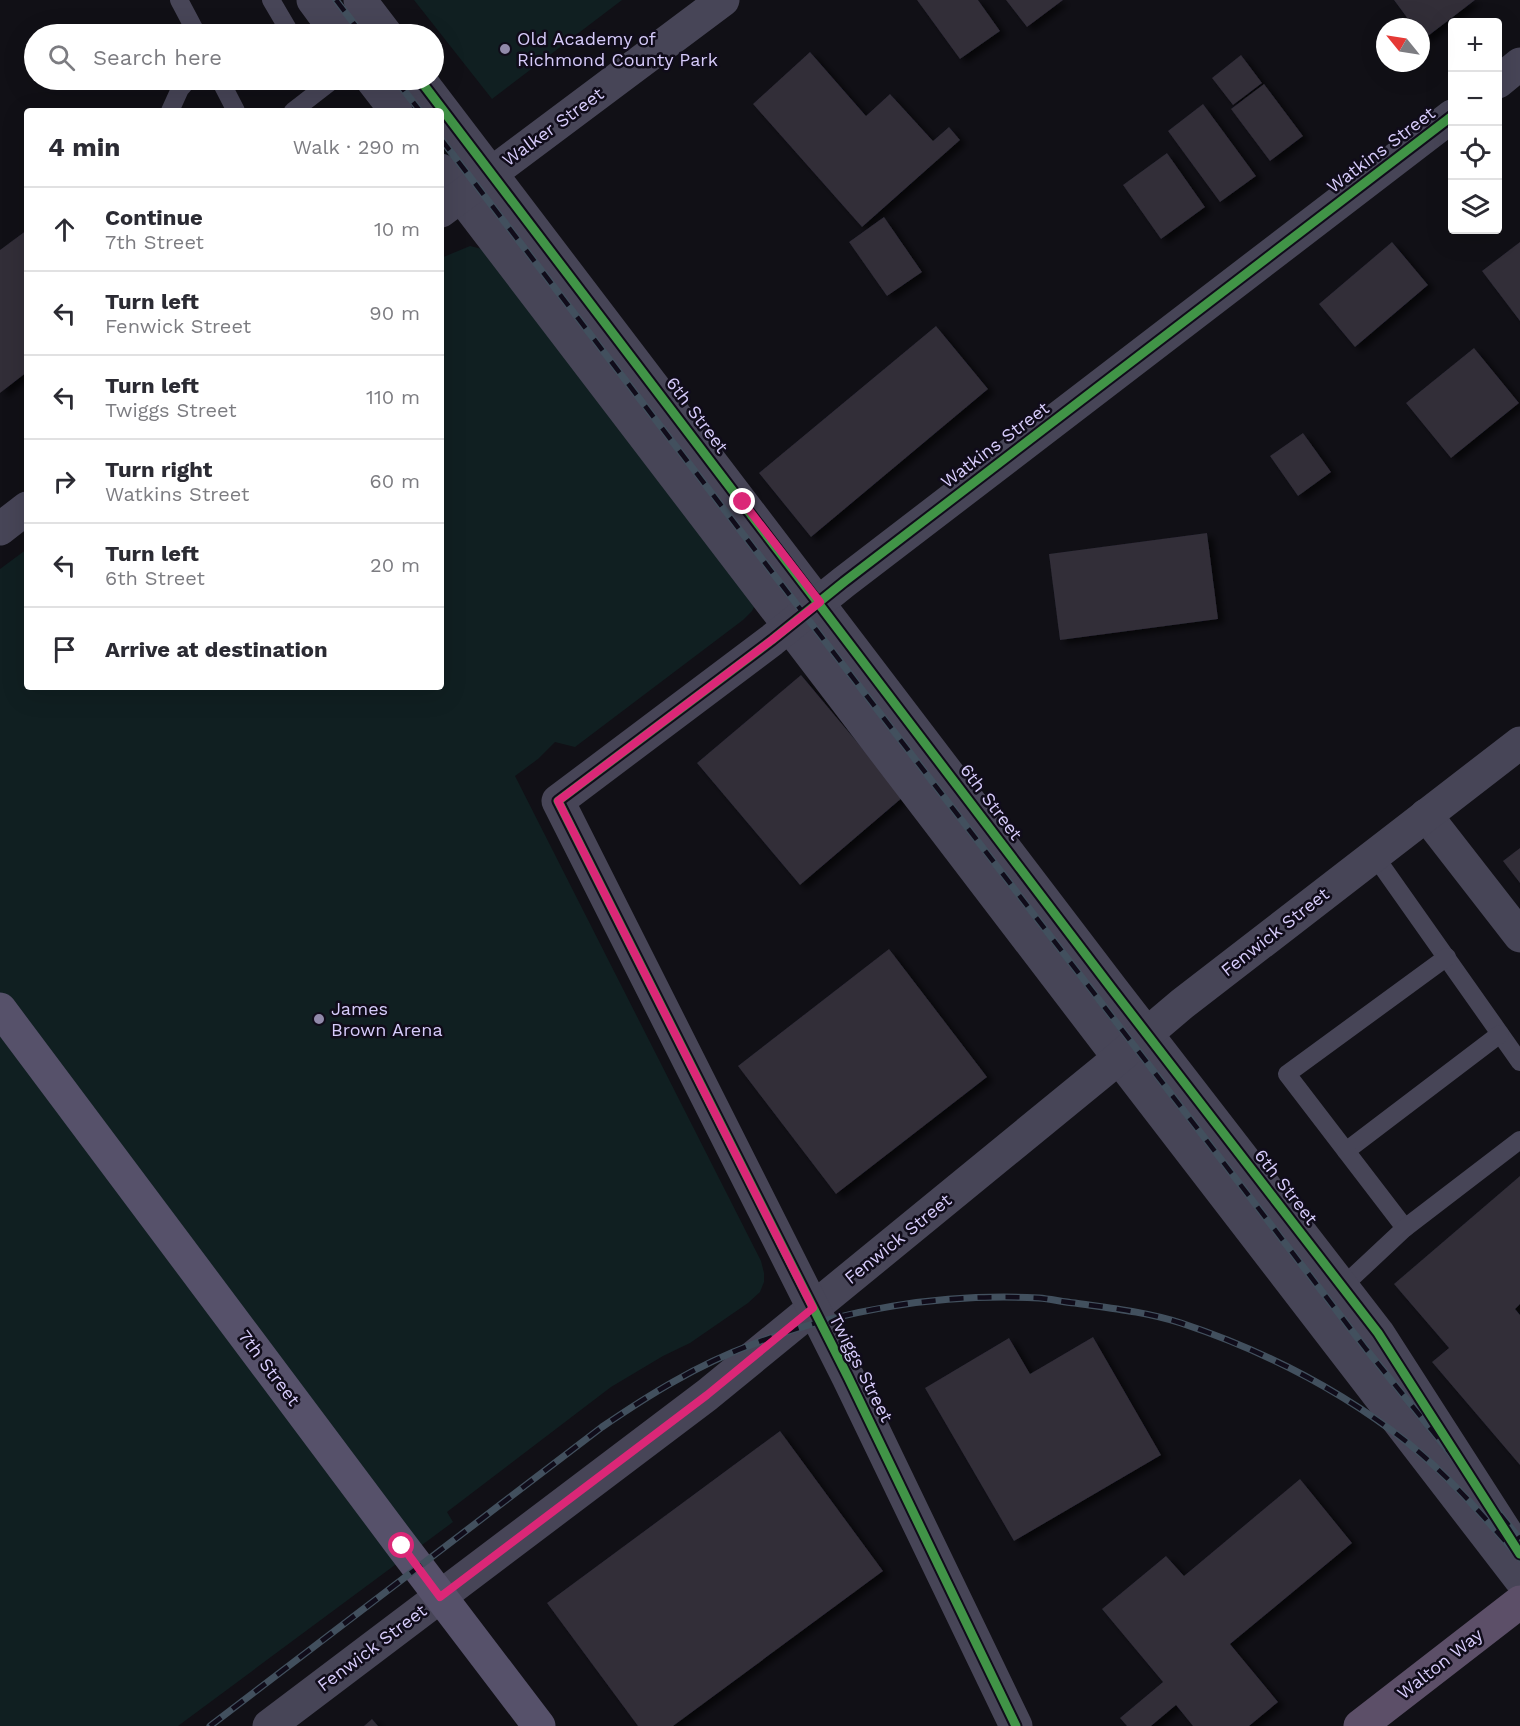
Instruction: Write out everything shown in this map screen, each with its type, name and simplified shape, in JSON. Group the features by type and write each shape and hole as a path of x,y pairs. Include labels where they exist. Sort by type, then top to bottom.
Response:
{"main road":[{"name":"7th Street","path":"0,1009 539,1726"},
{"name":"Walton Way","path":"1360,1726 1520,1602"}],"street":[{"path":"312,0 330,24"},
{"path":"360,0 378,24"},
{"name":"Walker Street","path":"447,192 491,172 723,0"},
{"path":"1502,77 1520,64"},
{"path":"380,90 394,108"},
{"name":"6th Street","path":"428,90 442,108"},
{"name":"6th Street","path":"444,111 1378,1333 1520,1554"},
{"name":"Watkins Street","path":"558,801 790,626 844,582 1448,119"},
{"path":"447,192 790,626 1520,1579"},
{"path":"0,529 24,510"},
{"name":"Fenwick Street","path":"269,1726 707,1395 1182,1004 1520,743"},
{"name":"Twiggs Street","path":"558,801 848,1377 1016,1726"},
{"path":"1426,815 1520,936"}],"lane":[{"path":"179,0 192,24"},
{"path":"271,0 285,24"},
{"path":"171,108 180,90"},
{"path":"225,90 234,108"},
{"path":"296,108 315,90"},
{"path":"1374,855 1520,1062"},
{"path":"1405,1228 1287,1074 1447,957"},
{"path":"1346,1151 1500,1034"},
{"path":"1342,1287 1405,1228 1520,1140"}],"shaded area":[{"name":"Old Academy of Richmond County Park","path":"414,0 622,0 492,99 444,38 444,24 433,24"},
{"name":"James Brown Arena","path":"470,246 482,249 757,601 752,611 743,620 575,747 555,742 538,759 515,776 761,1261 764,1282 760,1292 748,1303 690,1343 611,1387 447,1512 453,1522 178,1726 0,1726 0,569 24,551 24,690 444,690 444,257"}],"building":[{"path":"917,0 978,0 1000,31 960,59"},
{"path":"1006,0 1063,0 1027,27"},
{"path":"1394,0 1475,0 1451,18 1448,18 1448,21 1430,34 1430,18 1407,18"},
{"path":"810,52 866,116 890,94 933,141 949,127 960,140 862,227 753,104"},
{"path":"1241,55 1262,83 1233,105 1212,78"},
{"path":"1264,84 1303,136 1270,161 1231,109"},
{"path":"1203,104 1256,176 1220,202 1168,131"},
{"path":"1167,153 1205,207 1161,239 1123,185"},
{"path":"884,217 922,272 887,296 849,242"},
{"path":"24,232 24,374 0,393 0,250"},
{"path":"1392,242 1428,285 1355,347 1319,304"},
{"path":"1520,242 1520,321 1482,271"},
{"path":"936,326 988,389 811,537 759,473"},
{"path":"1474,348 1519,403 1451,458 1406,403"},
{"path":"1303,433 1331,472 1298,496 1270,456"},
{"path":"1207,533 1218,619 1060,640 1049,554"},
{"path":"801,675 903,797 800,885 697,763"},
{"path":"1520,848 1520,883 1503,861"},
{"path":"889,949 987,1077 836,1194 738,1066"},
{"path":"1520,1176 1520,1304 1515,1309 1520,1315 1520,1465 1432,1362 1449,1348 1394,1284"},
{"path":"1093,1337 1161,1455 1014,1541 925,1388 1009,1338 1030,1374"},
{"path":"780,1431 883,1571 673,1726 638,1726 547,1603"},
{"path":"1300,1479 1352,1543 1230,1644 1278,1702 1249,1726 1193,1726 1176,1705 1151,1726 1127,1726 1120,1718 1163,1682 1102,1609 1166,1556 1184,1576"},
{"path":"372,1719 378,1726 364,1726"}],"railway":[{"path":"336,0 354,24"},
{"path":"404,90 418,108"},
{"path":"444,143 1366,1349 1520,1539"},
{"path":"210,1726 602,1427 656,1392 731,1353 785,1332 856,1313 929,1301 1002,1297 1039,1298 1142,1313 1181,1323 1271,1359 1356,1406 1408,1443 1453,1484 1520,1558"}],"cycle path":[{"path":"428,90 441,108"},
{"path":"444,112 1112,989 1378,1333 1520,1554"},
{"path":"1016,1726 848,1377 558,801 772,640 844,582 1448,119"}],"place":[{"name":"Old Academy of Richmond County Park","path":"505,49"},
{"name":"James Brown Arena","path":"319,1019"}],"route":[{"path":"402,1546 440,1597 707,1395 813,1308 558,801 820,602 743,502"}]}
